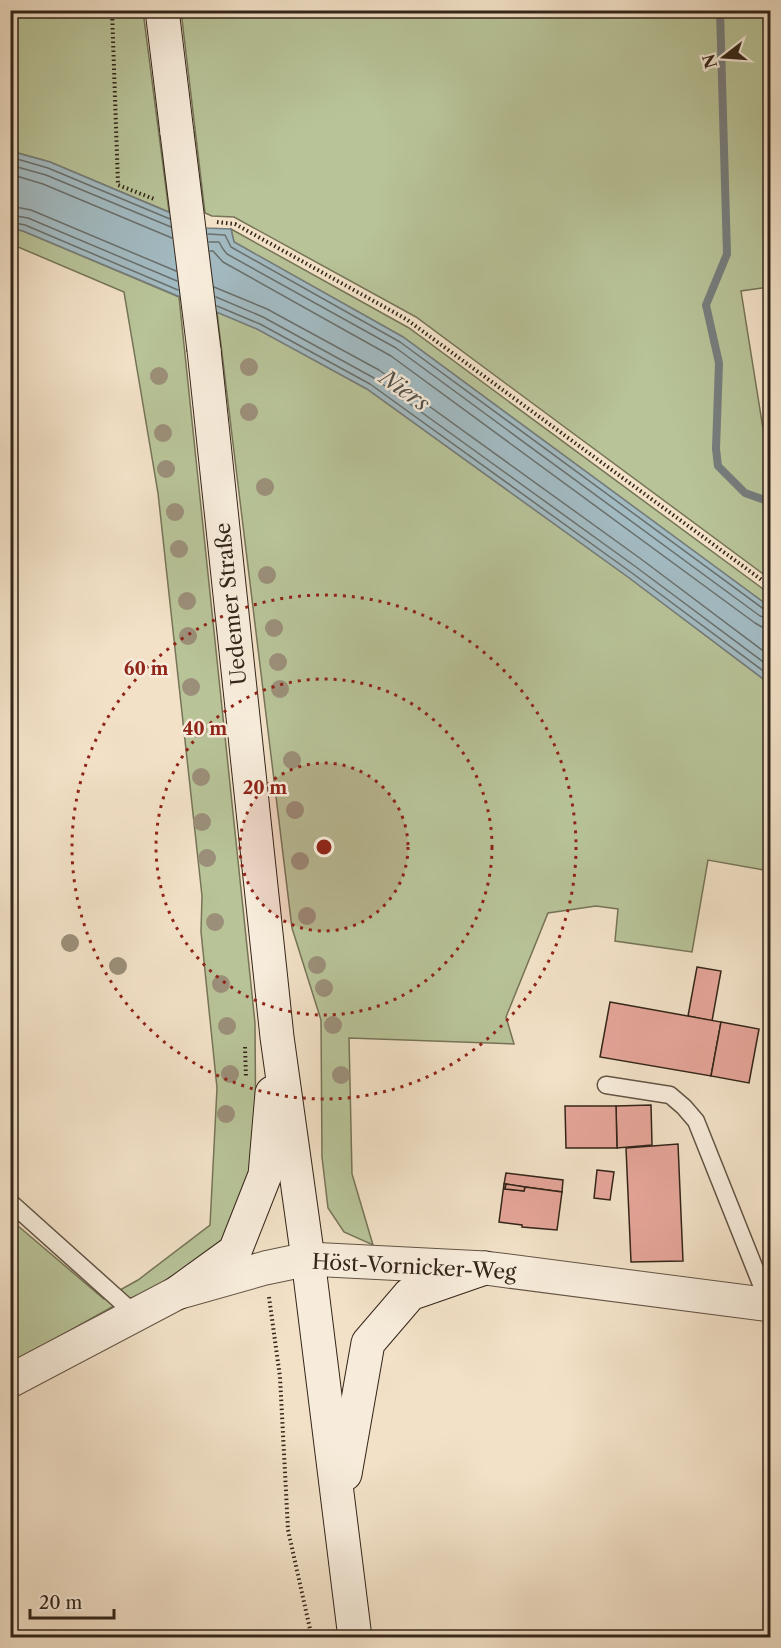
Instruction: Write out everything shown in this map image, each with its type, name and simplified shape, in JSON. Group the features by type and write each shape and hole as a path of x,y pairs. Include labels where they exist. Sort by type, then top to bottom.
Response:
{"main road":[{"name":"Uedemer Straße","path":"162,10 204,350 277,1037"},
{"path":"277,1037 308,1259 355,1638"},
{"path":"177,1293 235,1251 242,1234 265,1175 277,1037"},
{"name":"Höst-Vornicker-Weg","path":"10,1381 177,1293 265,1268 308,1259 485,1268 770,1304"},
{"path":"339,1509 368,1342 410,1294 485,1268"}],"lane":[{"path":"606,1085 670,1095 696,1121 770,1304"},
{"path":"10,1202 136,1315"}],"path":[{"path":"112,10 118,185 158,201"},
{"path":"209,221 235,224 406,319 771,586"},
{"path":"265,1268 280,1377 288,1530 312,1638"}],"green space":[{"path":"10,11 143,11 169,212 50,162 11,151"},
{"path":"181,11 770,11 770,287 741,291 770,466 770,579 416,317 234,217 212,216 205,213"},
{"path":"10,228 23,231 179,297 255,1023 256,1165 243,1222 195,1272 121,1302 28,1354 11,1366 11,1220 104,1299 138,1280 210,1225 217,1088 201,932 202,896 158,493 124,292 11,244"},
{"path":"231,229 409,328 770,594 770,607 403,337 234,242"},
{"path":"217,312 258,329 367,389 628,577 770,684 770,871 708,860 692,952 615,941 618,909 596,906 548,913 506,1017 514,1044 349,1038 352,1174 373,1245 344,1232 328,1208 322,1157 321,1020 292,928"}],"water":[{"name":"Niers","path":"10,151 50,162 206,228 231,229 234,242 403,337 770,607 770,684 628,577 367,389 257,329 11,228"}],"building":[{"path":"697,967 721,971 712,1021 688,1016"},
{"path":"610,1002 721,1022 711,1076 600,1057"},
{"path":"721,1022 759,1029 749,1083 711,1076"},
{"path":"651,1105 652,1145 617,1148 616,1106"},
{"path":"565,1106 616,1106 617,1148 566,1148"},
{"path":"678,1144 683,1261 631,1262 626,1148"},
{"path":"597,1170 614,1172 610,1200 594,1198"},
{"path":"506,1173 563,1180 562,1192 504,1184"},
{"path":"504,1184 506,1184 505,1189 524,1191 525,1187 562,1192 557,1230 522,1227 522,1225 499,1222"},
{"path":"506,1184 525,1187 524,1191 505,1189"}],"waterway":[{"path":"720,10 727,254 706,305 719,363 716,449 718,466 745,493 770,502"}]}
